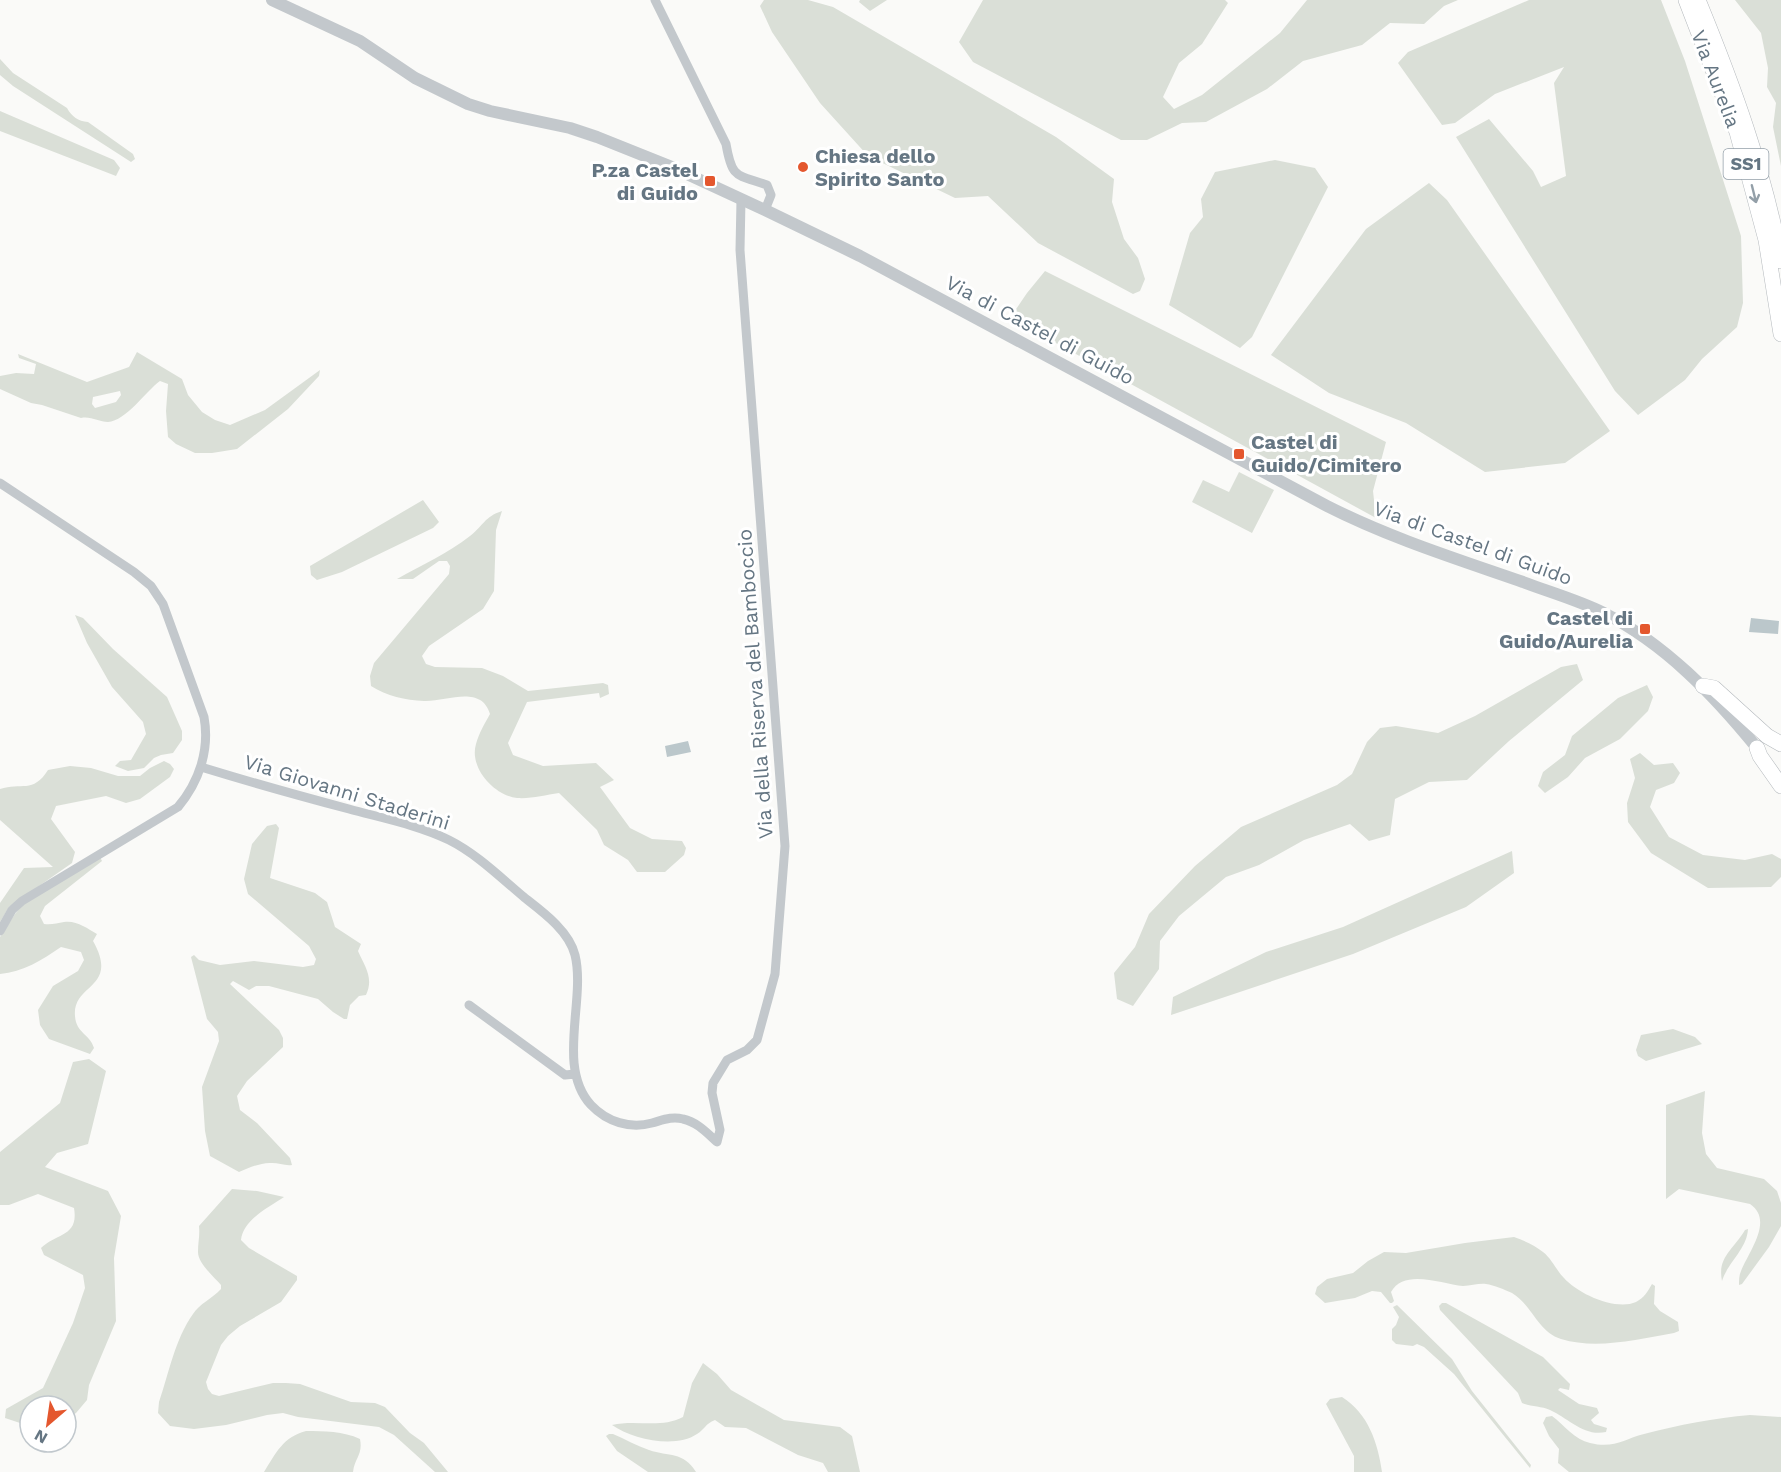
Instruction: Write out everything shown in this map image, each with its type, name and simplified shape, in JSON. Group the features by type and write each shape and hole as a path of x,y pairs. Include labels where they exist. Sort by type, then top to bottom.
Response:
{"highway":[{"name":"Via Aurelia","path":"1686,0 1737,132 1766,240 1781,334"},
{"name":"Via Aurelia","path":"1698,0 1746,125 1764,182 1781,261"},
{"path":"1703,686 1714,688 1767,736 1781,744"},
{"path":"1757,748 1781,777"},
{"path":"1757,748 1781,786"}],"street":[{"name":"Via di Castel di Guido","path":"272,0 354,38 415,78 468,104 496,113 570,128 597,137 672,167 765,210 860,256 1335,510 1404,540 1604,613 1673,659 1703,686 1757,748"},
{"path":"656,0 726,144 730,167 738,176 767,185 771,195 765,210"},
{"name":"Via della Riserva del Bamboccio","path":"717,1142 720,1130 712,1090 713,1083 727,1060 747,1050 757,1040 775,974 785,846 740,250 741,200"},
{"path":"0,483 139,575 156,592 204,717 206,742 201,767 186,797 178,807 24,899 12,910 0,931"},
{"name":"Via Giovanni Staderini","path":"201,767 402,823 439,836 467,851 532,903 562,931 575,955 577,970 575,1074 578,1086 585,1098 610,1120 627,1125 639,1125 668,1118 682,1119 695,1124 717,1142"},
{"path":"469,1005 565,1075 575,1074"}],"shaded area":[{"path":"764,0 808,0 833,7 1056,137 1114,179 1112,202 1124,239 1138,258 1145,279 1140,291 1133,294 1038,243 988,196 955,198 868,156 820,103 772,32 760,6"},
{"path":"860,0 887,0 870,11 859,2"},
{"path":"983,0 1225,0 1228,3 1202,44 1179,63 1163,97 1174,109 1202,95 1280,33 1307,0 1458,0 1444,6 1424,24 1390,23 1362,45 1303,61 1267,89 1206,122 1182,123 1147,140 1121,140 973,62 959,42"},
{"path":"1529,0 1661,0 1685,61 1741,236 1743,303 1737,327 1702,359 1685,380 1638,415 1615,391 1456,137 1489,119 1533,171 1541,187 1566,176 1554,83 1564,67 1495,94 1455,123 1442,125 1398,63 1408,52"},
{"path":"1735,0 1781,0 1781,166 1773,127 1776,103 1767,87 1768,68 1761,33"},
{"path":"0,59 13,73 67,108 76,118 88,122 133,154 135,159 131,162 13,86 0,75"},
{"path":"0,111 114,160 120,168 116,176 0,131"},
{"path":"1275,160 1315,168 1328,187 1252,337 1240,348 1169,305 1190,233 1203,217 1201,199 1215,172"},
{"path":"1429,183 1447,200 1610,431 1565,463 1485,472 1406,423 1329,393 1271,355 1366,229"},
{"path":"1045,271 1386,442 1373,491 1376,518 1010,318"},
{"path":"137,352 182,379 188,395 202,412 230,425 265,410 320,370 319,376 288,409 237,449 212,453 195,453 176,444 168,437 166,411 168,384 160,381 122,417 108,422 81,418 31,403 0,389 0,376 16,373 34,374 36,364 19,358 18,354 87,382 129,367","holes":["120,391 121,395 116,402 95,408 92,404 93,397"]},
{"path":"1239,472 1274,490 1252,533 1192,502 1203,480 1229,492"},
{"path":"423,500 439,522 433,528 342,572 317,580 311,575 310,566"},
{"path":"502,511 496,530 494,591 483,609 429,646 422,656 426,664 435,667 482,668 503,676 528,691 603,683 608,685 609,694 600,698 599,693 527,702 508,743 513,755 543,766 596,763 614,780 600,787 630,828 652,839 682,841 686,848 684,855 665,872 637,872 628,860 604,845 597,830 559,793 517,798 499,792 492,786 476,762 476,744 490,714 479,699 462,697 433,701 410,700 390,695 371,686 370,676 374,663 449,574 450,566 447,561 439,561 413,579 397,579 453,548 488,519"},
{"path":"75,615 83,618 113,649 167,697 182,731 182,740 173,753 154,758 144,768 128,771 115,766 120,761 131,760 146,734 143,722 112,687 87,643"},
{"path":"1751,618 1779,621 1778,634 1749,632"},
{"path":"1577,664 1583,680 1509,741 1467,780 1429,782 1395,799 1390,835 1369,841 1350,824 1304,840 1259,865 1226,877 1179,916 1160,941 1159,969 1133,1006 1117,999 1114,973 1135,947 1149,914 1195,866 1241,827 1337,785 1352,774 1367,742 1380,728 1396,726 1438,733 1475,716 1561,667"},
{"path":"1647,685 1653,697 1648,711 1620,739 1585,758 1568,777 1545,793 1538,786 1543,772 1565,755 1572,736 1618,698"},
{"path":"688,741 691,752 667,757 665,746"},
{"path":"1640,753 1654,765 1673,763 1680,773 1674,783 1656,790 1650,807 1669,837 1703,855 1745,860 1772,854 1781,859 1781,877 1771,887 1708,888 1651,853 1628,822 1627,803 1635,778 1630,759"},
{"path":"164,761 174,769 170,777 140,799 126,803 106,796 56,806 51,819 75,852 72,863 9,907 0,922 0,903 24,868 53,867 0,820 0,789 32,785 48,770 70,766 91,768 118,776 140,776"},
{"path":"276,824 279,828 270,878 315,893 327,902 335,927 361,944 358,951 368,973 369,983 366,995 359,996 350,1005 347,1019 333,1012 318,999 269,986 256,986 249,990 233,981 230,984 279,1030 283,1038 283,1047 247,1081 237,1096 240,1110 257,1123 290,1158 292,1165 264,1163 239,1172 210,1156 205,1131 202,1087 219,1041 218,1032 207,1019 191,957 194,955 199,960 220,965 254,961 303,967 314,965 316,959 309,946 248,894 244,879 252,844 267,826"},
{"path":"1512,851 1514,873 1466,907 1353,954 1171,1015 1173,997 1266,952 1343,927"},
{"path":"100,857 102,861 45,906 40,916 44,924 73,922 97,934 93,941 100,957 101,968 93,984 80,997 76,1005 75,1016 80,1030 94,1048 90,1054 49,1039 40,1025 38,1010 53,986 78,971 84,960 81,952 61,947 24,968 0,974 0,937 24,903"},
{"path":"1673,1029 1695,1037 1702,1044 1646,1061 1638,1056 1636,1050 1641,1035"},
{"path":"89,1059 106,1071 88,1144 57,1153 45,1167 108,1191 121,1216 114,1258 116,1321 89,1385 87,1400 78,1411 78,1394 32,1394 43,1388 73,1323 85,1288 83,1275 44,1255 41,1248 70,1229 75,1217 74,1208 38,1194 9,1205 0,1205 0,1152 60,1103 73,1062"},
{"path":"1705,1091 1702,1133 1706,1154 1717,1168 1764,1179 1777,1191 1781,1203 1781,1226 1769,1247 1739,1285 1740,1273 1758,1236 1760,1218 1757,1211 1750,1204 1679,1189 1666,1199 1666,1105"},
{"path":"232,1189 257,1191 284,1197 246,1226 241,1240 249,1248 297,1276 297,1280 281,1302 240,1326 228,1336 221,1345 206,1382 208,1389 212,1394 219,1396 273,1383 300,1384 351,1402 375,1403 385,1407 410,1433 424,1443 448,1472 435,1472 394,1435 379,1427 283,1413 194,1429 170,1426 158,1413 159,1402 173,1356 187,1324 199,1307 221,1289 221,1285 200,1261 199,1226"},
{"path":"1748,1229 1741,1249 1722,1281 1724,1259"},
{"path":"1514,1237 1543,1252 1561,1275 1578,1290 1608,1303 1636,1302 1644,1296 1652,1284 1655,1286 1654,1304 1660,1311 1678,1322 1679,1331 1603,1344 1561,1339 1546,1331 1519,1298 1496,1286 1486,1284 1463,1286 1414,1279 1397,1285 1391,1292 1394,1301 1392,1303 1381,1292 1372,1291 1355,1298 1325,1303 1315,1294 1317,1287 1327,1279 1353,1273 1384,1252 1406,1253"},
{"path":"1446,1303 1543,1357 1570,1384 1569,1390 1560,1388 1558,1390 1579,1404 1597,1408 1599,1413 1591,1420 1594,1424 1607,1428 1606,1432 1590,1432 1550,1410 1522,1403 1518,1393 1440,1310 1439,1306"},
{"path":"1397,1305 1452,1359 1472,1391 1531,1465 1530,1468 1454,1374 1424,1347 1417,1344 1413,1346 1396,1344 1392,1340 1392,1329 1399,1317 1393,1307"},
{"path":"703,1363 731,1390 784,1420 840,1427 852,1436 860,1472 828,1472 823,1463 798,1455 746,1428 725,1427 715,1420 697,1434 677,1441 642,1438 612,1425 666,1422 683,1417 692,1383"},
{"path":"1342,1397 1359,1411 1365,1420 1378,1450 1382,1472 1354,1472 1354,1456 1326,1404 1330,1399"},
{"path":"18,1402 18,1422 5,1418 6,1409"},
{"path":"1750,1415 1781,1417 1781,1472 1569,1472 1558,1463 1559,1449 1543,1423 1546,1417 1552,1416 1579,1439 1606,1445 1683,1425"},
{"path":"306,1431 327,1431 360,1439 360,1453 353,1472 264,1472 276,1452 291,1437"},
{"path":"609,1434 649,1450 681,1458 696,1472 648,1472 617,1451 606,1436"}],"place":[{"name":"Chiesa dello Spirito Santo","path":"803,167"},
{"name":"P.za Castel di Guido","path":"710,181"},
{"name":"Castel di Guido/Cimitero","path":"1239,454"},
{"name":"Castel di Guido/Aurelia","path":"1645,629"}]}
